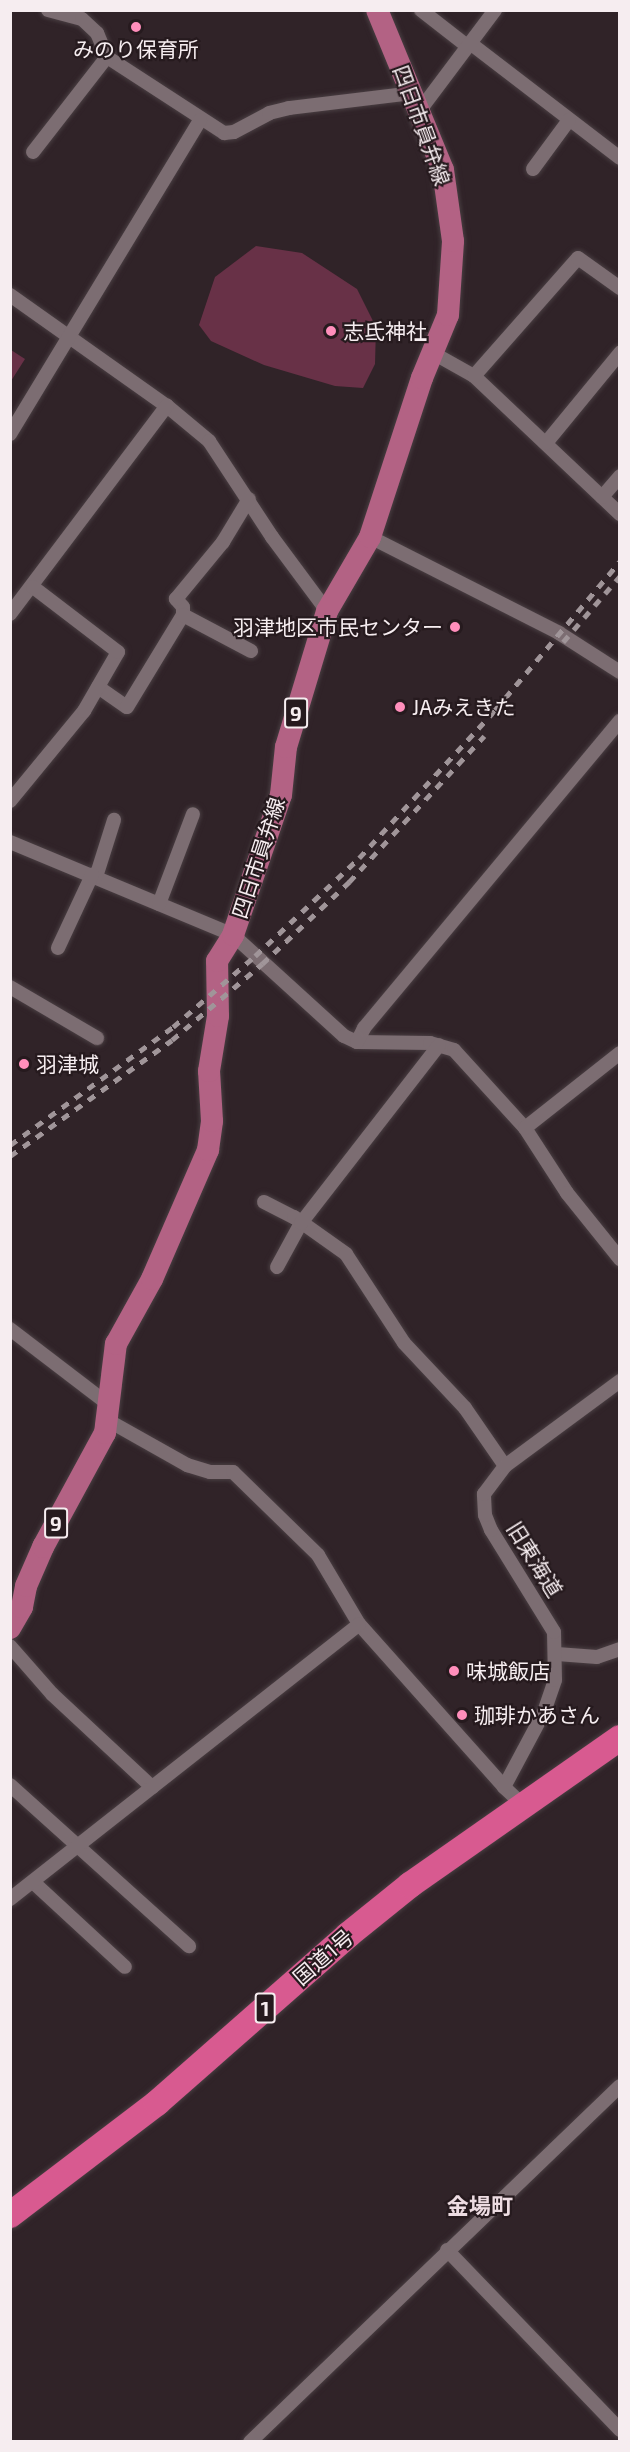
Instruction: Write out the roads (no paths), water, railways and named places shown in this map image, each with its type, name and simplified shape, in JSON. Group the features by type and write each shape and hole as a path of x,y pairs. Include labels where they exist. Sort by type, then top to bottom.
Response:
{"highway":[{"name":"国道1号","path":"10,2215 157,2103 348,1935 522,1804 618,1742"}],"main road":[{"name":"四日市員弁線","path":"10,1628 22,1608 26,1586 43,1547 92,1461 108,1412 116,1344 152,1279 208,1150 212,1121 209,1071 218,1016 215,973 217,961 233,935 281,795 286,747 327,611 370,537 452,292 451,213 442,170 377,10"}],"street":[{"path":"48,10 82,19 96,33 107,57 200,120 224,133 234,132 269,113 290,108 416,102 469,45 495,10"},
{"path":"421,10 620,158"},
{"path":"33,152 107,57"},
{"path":"10,434 69,334 83,317 200,120"},
{"path":"533,169 570,120"},
{"path":"474,376 578,258 620,288"},
{"path":"10,294 167,406 209,441 272,537 327,611"},
{"path":"433,353 474,376 620,513"},
{"path":"546,443 620,353"},
{"path":"10,614 33,587 167,406"},
{"path":"602,497 620,476"},
{"path":"98,687 127,707 183,615 183,607 176,599 223,542 249,499"},
{"path":"370,537 559,633 620,672"},
{"path":"10,801 84,711 118,652 33,587"},
{"path":"183,615 250,651"},
{"path":"357,1042 364,1028 620,721"},
{"path":"159,904 193,814"},
{"path":"58,948 94,876 114,820"},
{"path":"10,842 233,935 344,1036 357,1042 439,1045 454,1050 525,1128 567,1193 620,1259"},
{"path":"10,987 97,1038"},
{"path":"277,1267 301,1223 439,1045"},
{"path":"525,1128 620,1053"},
{"path":"264,1202 301,1223 346,1254 404,1343 465,1408 505,1466"},
{"path":"10,1329 108,1412 187,1465 210,1472 233,1472 318,1556 359,1624 522,1804"},
{"name":"旧東海道","path":"504,1786 544,1712 555,1680 557,1654 554,1632 485,1515 484,1494 505,1466 620,1380"},
{"path":"10,1899 359,1624"},
{"path":"10,1646 52,1694 152,1787"},
{"path":"557,1654 597,1657 620,1649"},
{"path":"10,1785 189,1946"},
{"path":"33,1882 125,1967"},
{"path":"250,2442 620,2086"},
{"path":"447,2250 620,2430"}],"railway":[{"path":"10,1145 173,1027 255,956 359,858 495,710 620,561"},
{"path":"563,642 620,576"},
{"path":"10,1156 172,1040 262,964 349,882 484,736"}],"place":[{"name":"みのり保育所","path":"136,27"},
{"name":"志氐神社","path":"331,331"},
{"name":"羽津地区市民センター","path":"455,627"},
{"name":"JAみえきた","path":"400,707"},
{"name":"羽津城","path":"24,1064"},
{"name":"味城飯店","path":"454,1671"},
{"name":"珈琲かあさん","path":"462,1715"}],"district":[{"name":"金場町","path":"480,2206"}]}
